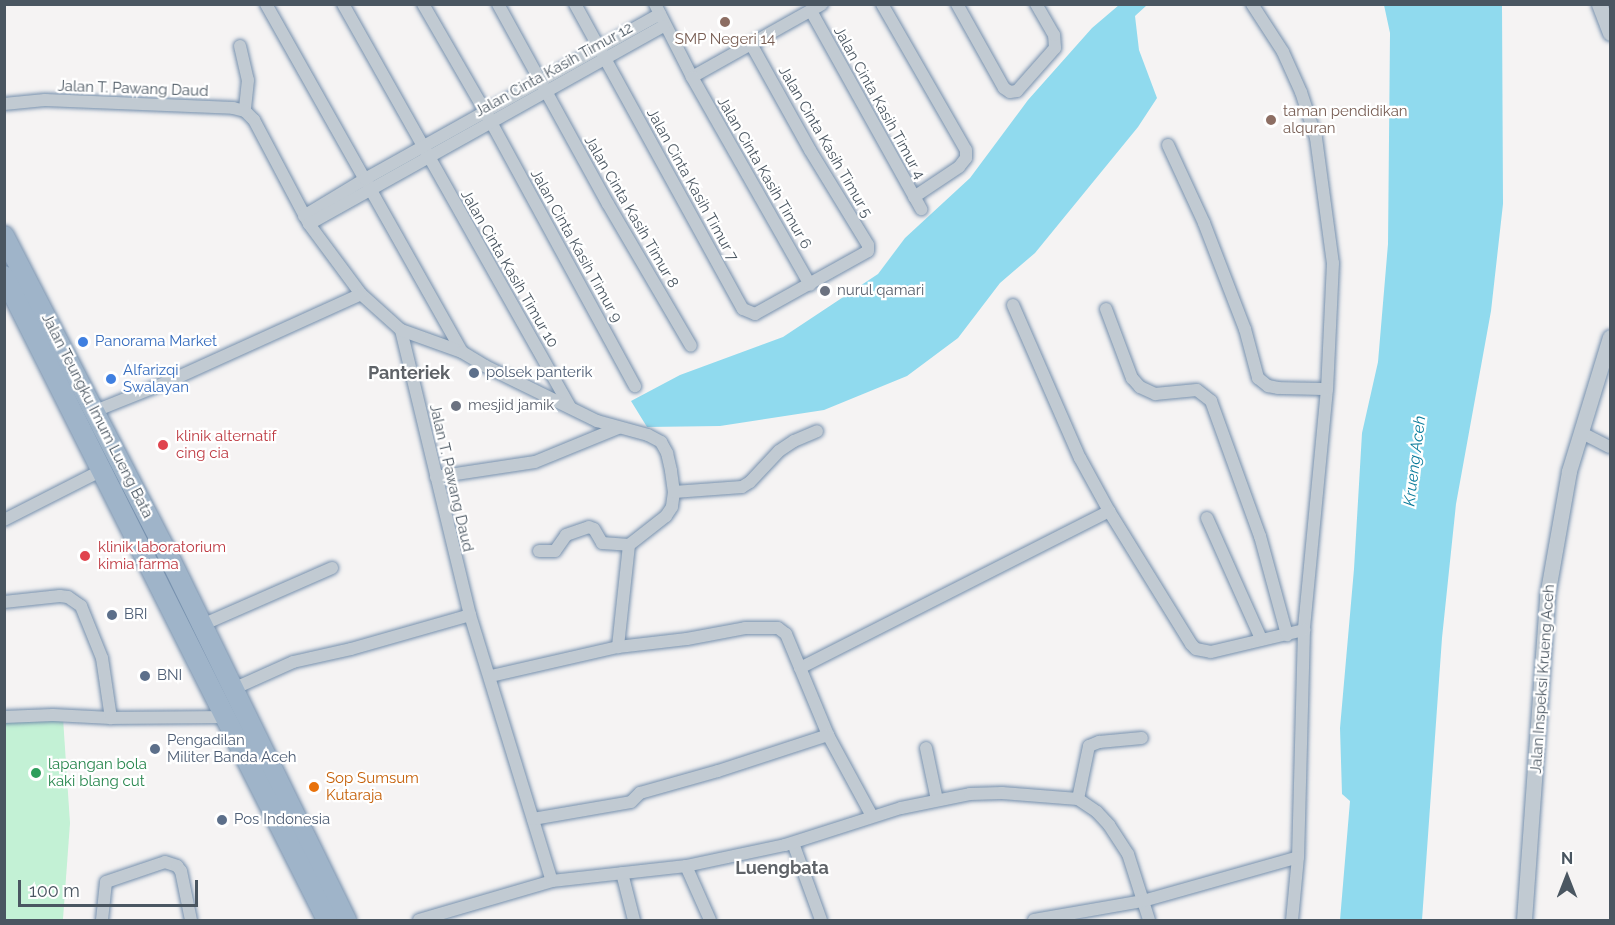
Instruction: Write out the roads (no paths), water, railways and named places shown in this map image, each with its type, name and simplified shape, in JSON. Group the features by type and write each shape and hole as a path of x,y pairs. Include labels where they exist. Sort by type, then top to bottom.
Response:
{"highway":[{"name":"Jalan Teungku Imum Lueng Bata","path":"4,236 95,411 233,689 323,893 327,921"},
{"name":"Jalan Teungku Imum Lueng Bata","path":"4,276 225,717 323,893 346,921"}],"street":[{"path":"266,4 462,351"},
{"name":"Jalan Cinta Kasih Timur 10","path":"343,4 570,407"},
{"name":"Jalan Cinta Kasih Timur 9","path":"423,4 488,117 635,386"},
{"name":"Jalan Cinta Kasih Timur 8","path":"498,4 691,346"},
{"path":"574,4 603,53"},
{"path":"882,4 963,143 966,158 959,167 914,197"},
{"path":"957,4 1004,88 1010,92 1017,91 1052,52 1056,44 1054,35 1036,4"},
{"path":"1252,4 1283,52 1301,92 1316,138 1333,263 1328,389 1304,630 1298,857 1292,921"},
{"path":"1599,4 1611,33"},
{"path":"307,220 364,179 422,147 488,117 540,81 603,53 660,15 692,77 816,8"},
{"name":"Jalan Cinta Kasih Timur 4","path":"816,8 921,209"},
{"name":"Jalan Cinta Kasih Timur 5","path":"751,44 810,150 868,245 868,251 864,256 810,285"},
{"path":"240,46 248,80 245,111 254,120 307,220 361,294 401,330 462,351 485,366 597,422 648,435 661,442 667,453 674,492 670,511 629,545 602,543 594,529 589,527 566,535 555,550 539,551"},
{"name":"Jalan Cinta Kasih Timur 12","path":"307,220 371,190 429,158 488,117 546,92 603,53"},
{"name":"Jalan Cinta Kasih Timur 7","path":"603,53 743,309 751,313 760,312 810,285"},
{"name":"Jalan Cinta Kasih Timur 6","path":"692,77 810,285"},
{"name":"Jalan T. Pawang Daud","path":"4,104 45,100 233,108 245,111"},
{"path":"1168,145 1204,223 1237,307 1258,378 1268,387 1328,389"},
{"path":"95,411 165,384 361,294"},
{"path":"1013,305 1080,458 1109,511 1196,649 1211,652 1304,630"},
{"path":"1106,309 1132,378 1140,387 1155,394 1197,390 1211,401 1260,536 1287,635"},
{"name":"Jalan T. Pawang Daud","path":"401,330 470,615 491,676 552,881"},
{"name":"Jalan Inspeksi Krueng Aceh","path":"1524,921 1547,596 1568,480 1611,337"},
{"path":"436,477 535,462 618,428"},
{"path":"674,492 742,487 750,482 779,451 794,441 817,431"},
{"path":"1582,434 1611,447"},
{"path":"4,520 102,470"},
{"path":"800,668 1109,511"},
{"path":"1207,518 1261,639"},
{"path":"618,647 629,545"},
{"path":"202,626 332,568"},
{"path":"4,602 60,596 69,597 81,606 102,658 111,718"},
{"path":"233,689 293,662 351,649 470,615"},
{"path":"491,676 618,647 771,627 786,634 828,735 872,816"},
{"path":"4,717 53,715 111,718 225,717"},
{"path":"532,819 631,802 640,793 718,771 828,735"},
{"path":"1078,799 1089,746 1099,742 1142,738"},
{"path":"926,748 937,800"},
{"path":"419,921 552,881 686,866 793,843 872,816 937,800 1002,793 1078,799 1109,825 1128,854 1149,921"},
{"path":"793,843 821,921"},
{"path":"1034,921 1143,901 1298,857"},
{"path":"102,921 106,882 165,862 177,866 181,871 191,921"},
{"path":"686,866 710,921"},
{"path":"622,873 634,921"}],"water":[{"path":"1119,5 1147,5 1135,16 1139,50 1157,98 1138,127 1035,253 1000,283 958,338 907,376 824,410 720,426 647,427 631,401 680,375 783,337 878,274 905,238 970,178 1028,100 1092,28"},
{"name":"Krueng Aceh","path":"1384,5 1502,5 1503,204 1491,311 1456,504 1442,638 1422,920 1340,920 1350,801 1342,794 1340,728 1354,569 1362,433 1378,362 1388,244 1390,33"}],"place":[{"name":"SMP Negeri 14","path":"725,22"},
{"name":"taman pendidikan alquran","path":"1271,120"},
{"name":"nurul qamari","path":"825,291"},
{"name":"Panorama Market","path":"83,342"},
{"name":"polsek panterik","path":"474,373"},
{"name":"Alfarizqi Swalayan","path":"111,379"},
{"name":"mesjid jamik","path":"456,406"},
{"name":"klinik alternatif cing cia","path":"163,445"},
{"name":"klinik laboratorium kimia farma","path":"85,556"},
{"name":"BRI","path":"112,615"},
{"name":"BNI","path":"145,676"},
{"name":"Pengadilan Militer Banda Aceh","path":"155,749"},
{"name":"lapangan bola kaki blang cut","path":"36,773"},
{"name":"Sop Sumsum Kutaraja","path":"314,787"},
{"name":"Pos Indonesia","path":"222,820"}],"district":[{"name":"Panteriek","path":"409,373"},
{"name":"Luengbata","path":"782,868"}]}
